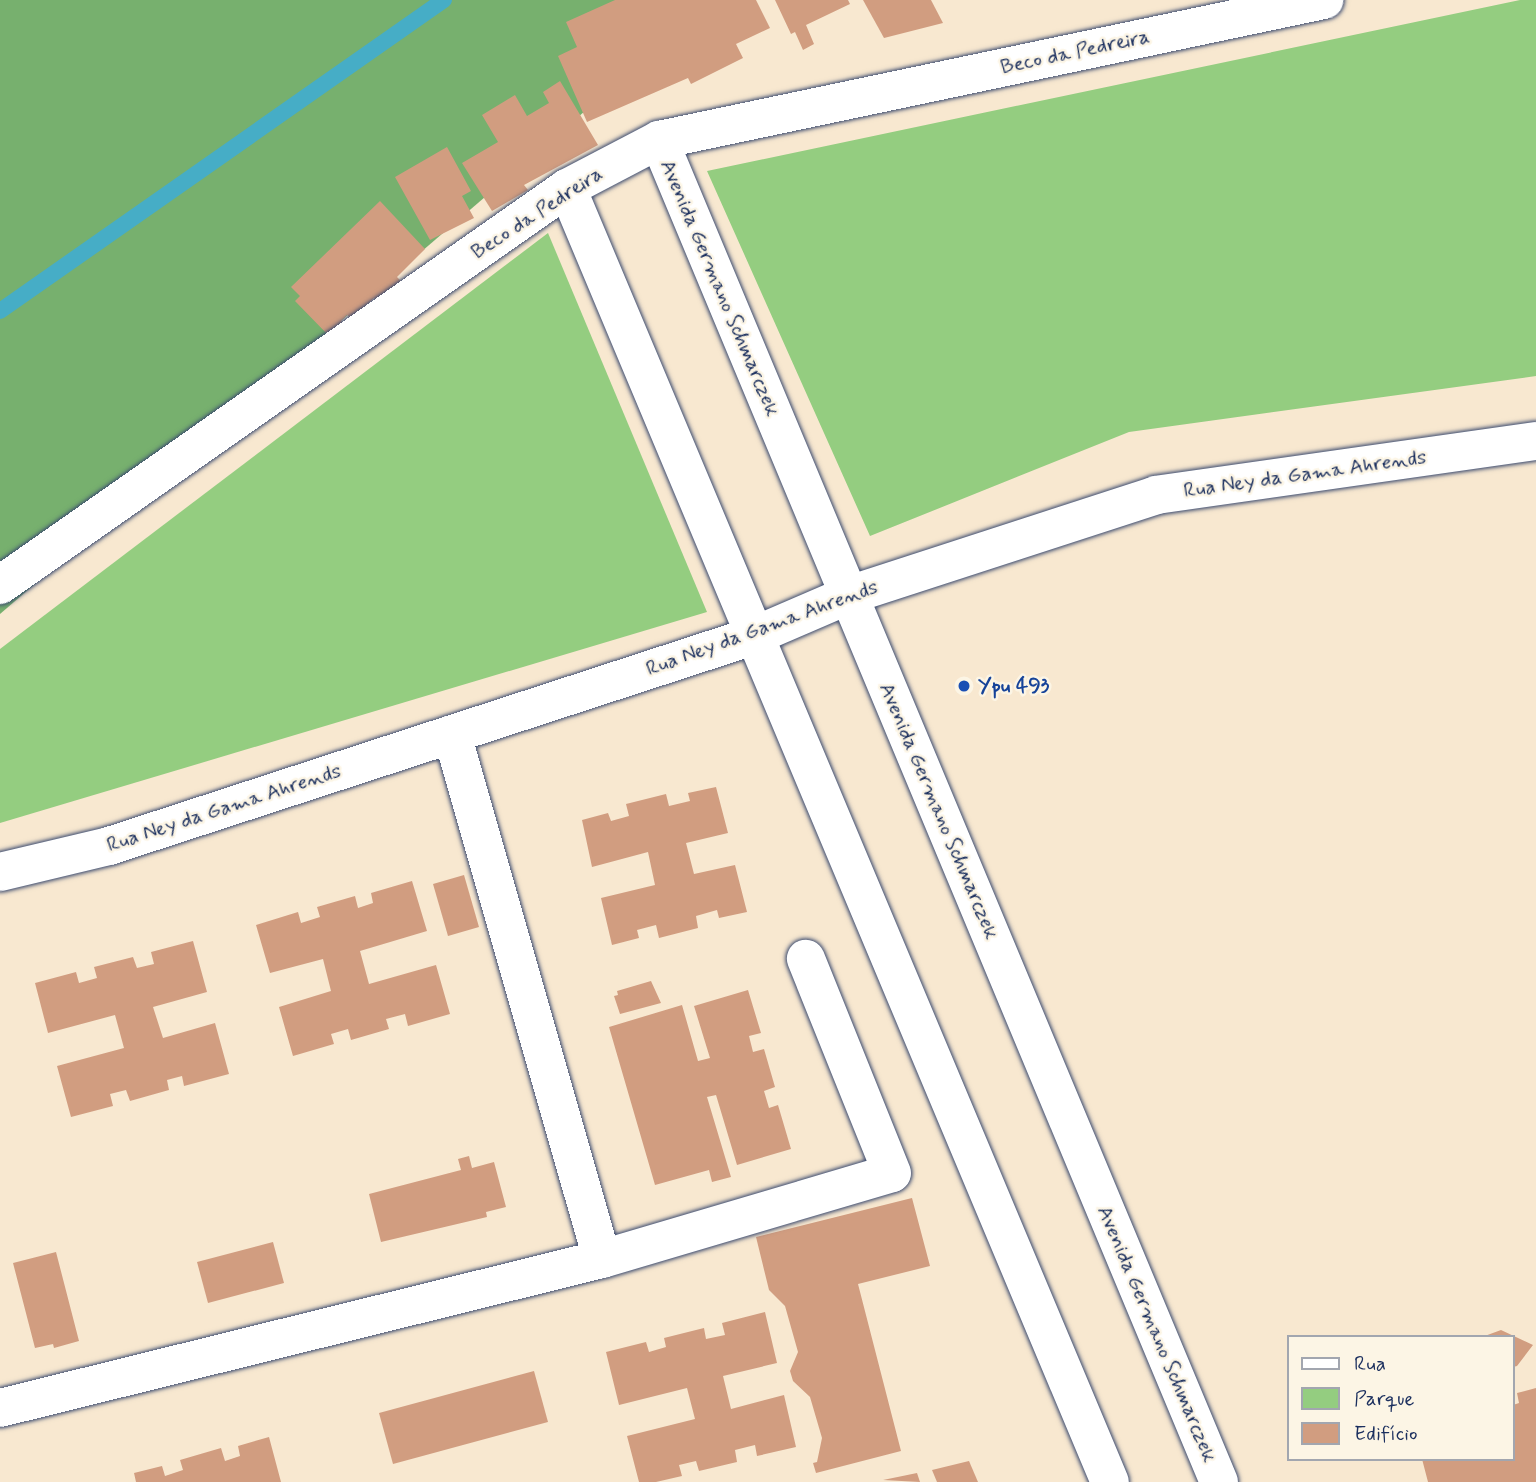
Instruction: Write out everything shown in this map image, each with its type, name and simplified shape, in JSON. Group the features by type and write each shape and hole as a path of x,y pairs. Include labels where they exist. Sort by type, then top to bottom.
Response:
{"street":[{"name":"Beco da Pedreira","path":"0,585 567,188 659,140 1324,0"},
{"name":"Avenida Germano Schmarczek","path":"659,140 1219,1482"},
{"path":"567,188 1110,1482"},
{"name":"Rua Ney da Gama Ahrends","path":"0,872 109,846 756,635 849,595 1156,495 1536,441"},
{"path":"452,734 602,1259"},
{"path":"0,1408 602,1259 892,1172 806,959"}],"green space":[{"path":"0,0 714,0 0,614"},
{"path":"1520,0 1536,0 1536,376 1129,432 870,536 707,171"},
{"path":"548,233 707,612 0,823 0,649"}],"building":[{"path":"615,0 756,0 770,28 736,44 743,58 691,84 688,78 587,122 558,56 577,47 566,22"},
{"path":"775,0 848,0 850,4 806,25 814,44 803,50 795,32 791,34"},
{"path":"863,0 931,0 943,23 884,38"},
{"path":"560,81 598,145 524,185 528,190 492,211 462,163 498,142 482,115 515,95 527,116 549,103 543,92"},
{"path":"447,147 471,191 462,196 474,218 430,240 395,177"},
{"path":"380,201 425,249 397,277 403,283 381,305 374,298 352,319 347,315 341,321 344,324 330,337 295,301 300,296 291,287"},
{"path":"716,787 728,833 686,843 694,874 735,865 747,912 719,918 717,910 696,916 698,928 659,938 656,925 637,930 639,938 612,945 601,898 655,885 648,852 592,867 582,820 608,813 611,821 629,816 626,804 666,794 669,806 690,801 688,793"},
{"path":"464,875 479,927 448,936 433,884"},
{"path":"412,881 427,931 360,951 369,984 436,965 450,1014 408,1026 405,1014 386,1019 389,1029 351,1040 348,1029 331,1034 334,1044 293,1056 279,1007 331,991 323,959 270,973 256,925 298,912 301,923 320,917 317,907 355,896 358,908 373,903 371,893"},
{"path":"193,941 207,992 153,1007 163,1038 215,1023 229,1074 184,1086 182,1076 167,1080 169,1090 130,1101 126,1090 110,1094 113,1106 71,1117 57,1066 124,1048 115,1015 48,1033 35,983 76,972 79,983 97,978 94,967 133,957 137,968 154,964 151,952"},
{"path":"651,981 661,1003 620,1014 614,996 618,995 617,991"},
{"path":"748,990 761,1033 749,1036 753,1052 764,1049 775,1087 764,1091 769,1108 778,1105 791,1149 737,1165 716,1095 707,1097 731,1177 712,1182 709,1170 655,1185 609,1027 682,1005 698,1061 710,1058 694,1006"},
{"path":"469,1156 472,1168 494,1162 506,1207 486,1212 487,1217 381,1242 369,1194 461,1170 458,1159"},
{"path":"912,1198 930,1266 858,1284 901,1451 816,1473 813,1463 817,1462 822,1438 810,1397 793,1381 790,1371 798,1352 785,1306 769,1290 756,1237"},
{"path":"273,1242 284,1283 208,1303 197,1262"},
{"path":"56,1252 79,1341 54,1348 53,1344 35,1348 13,1263"},
{"path":"765,1312 777,1363 723,1376 731,1409 784,1395 796,1447 757,1456 755,1445 735,1450 737,1462 699,1471 696,1461 679,1465 682,1476 656,1482 639,1482 627,1436 695,1419 687,1388 619,1405 606,1352 646,1342 649,1352 666,1347 664,1338 704,1328 706,1339 725,1335 722,1323"},
{"path":"1501,1330 1512,1335 1487,1335"},
{"path":"1515,1337 1533,1345 1515,1366"},
{"path":"534,1371 548,1422 393,1464 379,1413"},
{"path":"1536,1388 1536,1482 1428,1482 1423,1461 1515,1461 1515,1404 1519,1403 1517,1393"},
{"path":"269,1437 281,1482 136,1482 134,1473 162,1466 165,1476 183,1470 180,1460 221,1448 225,1461 240,1456 238,1446"},
{"path":"969,1461 978,1482 937,1482 932,1470"},
{"path":"917,1473 920,1482 883,1480"}],"waterway":[{"path":"0,311 444,0"}],"place":[{"name":"Ypu 493","path":"964,686"}]}
